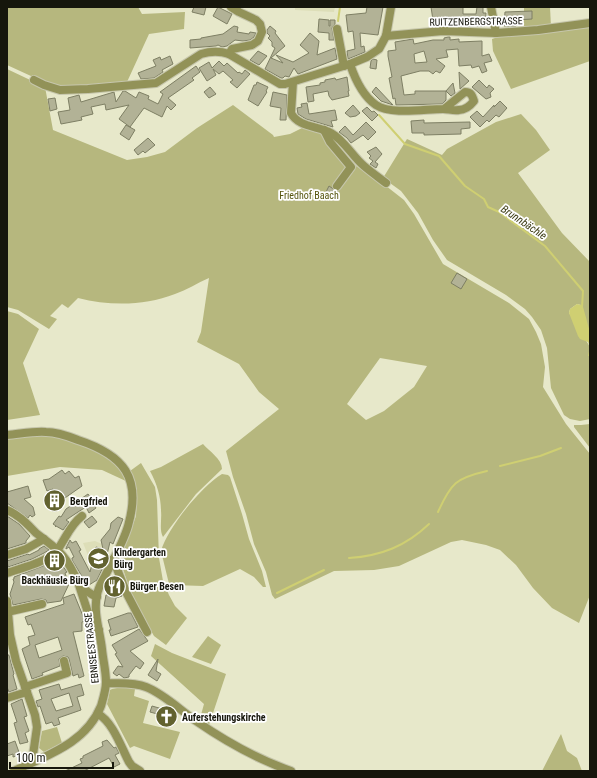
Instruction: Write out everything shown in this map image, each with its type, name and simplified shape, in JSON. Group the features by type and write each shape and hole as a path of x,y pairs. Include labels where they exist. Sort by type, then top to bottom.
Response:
{"street":[{"path":"229,54 232,49 252,45 258,41 262,32 260,24 256,20 232,7"},
{"path":"34,80 60,90 156,83 202,54 208,52 220,52 229,54 280,84 293,82 347,65 367,57 379,49 386,36 391,7"},
{"path":"491,7 496,33"},
{"name":"RUITZENBERGSTRASSE","path":"386,36 443,31 496,33 590,24"},
{"path":"337,29 347,65 356,81 376,105 392,110 444,109"},
{"path":"293,82 291,113 293,118 302,123 332,134 346,145 363,166 386,183"},
{"path":"324,130 330,142 351,167 337,186"},
{"name":"EBNISEESTRASSE","path":"7,435 48,432 59,434 102,449 114,457 123,466 132,485 133,500 127,527 97,597 96,617 106,683 98,714 83,734 73,742 14,771"},
{"path":"7,510 21,518 44,539 58,549 79,583 93,628 99,630"},
{"path":"7,573 35,564 48,557 58,549 73,524 82,516"},
{"path":"7,556 26,549 44,539"},
{"path":"113,559 127,594 147,632"},
{"path":"79,583 88,593 97,597"},
{"path":"7,601 10,636 16,661 37,727 32,762"},
{"path":"7,612 22,610 42,604"},
{"path":"7,698 67,672 64,661"},
{"path":"106,683 133,684 149,688 203,726 228,741 272,764 290,771"},
{"path":"98,714 104,717 109,723 133,769"}],"shaded area":[{"path":"295,7 335,7 334,12 295,10"},
{"path":"577,304 581,305 590,336 590,346 588,342 580,339 578,336 569,313 570,309"},
{"name":"Kindergarten Bürg","path":"95,541 109,547 104,572 94,570 83,543"}],"green space":[{"path":"7,7 138,7 142,14 185,12 184,29 149,34 127,82 83,86 57,86 44,82 7,65"},
{"path":"524,7 550,7 551,27 524,29"},
{"path":"590,26 590,61 511,89 493,51 492,39"},
{"name":"Friedhof Baach","path":"7,69 45,87 53,130 127,160 165,152 197,128 233,105 274,137 290,134 302,128 319,132 333,140 356,166 381,182 404,200 414,214 443,264 509,303 529,319 536,332 541,344 545,367 543,387 566,424 590,454 590,595 579,623 552,608 533,588 516,565 500,550 486,545 462,540 451,542 399,566 374,570 334,571 275,599 272,595 266,572 254,544 226,451 279,409 259,392 239,364 197,342 201,332 209,278 163,298 139,303 127,304 102,302 78,298 68,308 62,304 50,316 57,319 49,329 18,310 7,307","holes":["380,358 427,366 414,387 384,411 366,420 347,404"]},
{"path":"521,114 536,130 550,150 518,173 562,233 590,262 590,336 581,305 577,304 570,309 569,313 590,347 590,419 580,421 570,419 564,415 551,388 547,348 541,330 532,317 525,309 506,295 447,260 433,240 418,213 401,191 383,178 407,139 442,155 447,149 496,122"},
{"path":"7,311 18,314 39,329 23,363 40,415 7,420"},
{"path":"590,424 590,448 574,425"},
{"path":"45,435 74,442 103,455 118,467 128,482 102,470 60,467 7,476 7,439"},
{"path":"203,444 218,459 222,469 196,494 163,537 161,531 161,506 157,486 150,471 161,467"},
{"path":"141,463 155,487 157,500 159,558 163,581 175,606 187,618 166,645 154,636 137,606 120,560 136,516 137,490 130,471"},
{"path":"222,474 230,477 249,539 262,571 266,587 263,587 254,577 240,569 203,586 173,585 170,588 161,551 165,541 186,508 205,488"},
{"path":"208,636 221,645 211,664 192,657"},
{"path":"155,644 172,653 226,674 208,728 199,722 204,704 151,656"},
{"path":"122,687 135,689 134,696 149,701 143,723 180,732 170,759 134,746 130,748 107,704 110,690"},
{"path":"57,727 62,743 44,752 39,748 42,731"},
{"path":"561,734 567,751 577,758 582,771 542,771"}],"building":[{"path":"194,7 206,7 204,15 192,12"},
{"path":"218,7 232,14 227,24 213,16"},
{"path":"367,7 383,7 378,35 360,33 361,47 364,46 365,52 348,59 347,51 355,49 353,31 348,32 346,15 366,13"},
{"path":"431,7 463,7 463,14 476,14 477,7 483,7 483,13 486,13 485,26 449,26 449,17 433,20"},
{"path":"532,11 532,19 516,20 516,26 504,26 505,12"},
{"path":"319,19 329,20 329,26 330,20 335,20 335,24 332,28 334,40 329,40 329,33 318,32"},
{"path":"234,26 238,27 237,32 249,34 250,32 256,33 250,40 235,40 227,46 222,47 218,45 190,48 190,40 223,34"},
{"path":"270,26 276,31 275,33 285,46 271,58 283,63 276,55 293,62 309,53 300,45 310,33 319,41 317,55 335,48 337,59 298,74 294,68 289,77 285,76 281,78 265,69 275,48 272,46 272,42 268,38 270,36 267,33 267,30"},
{"path":"450,37 450,40 459,39 459,42 482,41 482,56 489,54 492,61 484,63 487,71 482,73 479,66 472,68 471,65 459,66 458,49 446,50 448,57 436,59 445,66 440,73 436,71 433,74 429,71 420,71 401,76 404,95 415,94 415,91 446,91 446,100 442,104 396,105 395,98 393,99 389,78 392,77 388,51 396,50 395,42 413,39 414,44 433,40 444,40 444,38","holes":["424,51 427,62 415,63 414,54"]},
{"path":"258,51 267,56 259,65 250,60"},
{"path":"170,56 173,64 162,70 163,72 154,78 141,79 138,73 156,66 153,60 160,57 161,60"},
{"path":"373,59 377,60 376,69 370,68 371,61"},
{"path":"219,61 224,66 227,63 238,73 239,72 242,74 245,70 250,74 237,88 230,82 233,80 223,71 219,74 213,69 216,75 207,81 199,68 209,62 212,68"},
{"path":"196,66 200,72 192,78 194,80 168,98 176,105 171,110 167,106 162,117 144,108 130,127 119,119 129,105 106,110 105,104 91,107 93,114 81,117 82,120 61,124 58,112 70,110 68,98 79,95 81,102 114,92 116,102 123,91 125,91 136,98 139,92 149,96 148,99 158,104 163,94 160,92"},
{"path":"459,72 469,81 460,89"},
{"path":"347,77 349,96 332,100 328,91 313,94 314,101 308,102 306,87 320,85 320,83 325,82 325,80 335,78 336,80"},
{"path":"479,80 487,88 489,85 494,89 490,93 491,97 486,99 472,87"},
{"path":"257,82 268,87 267,92 258,106 248,100 254,85 256,85"},
{"path":"453,83 455,93 451,96 446,91"},
{"path":"210,87 216,94 209,98 204,92"},
{"path":"376,87 393,105 381,101 372,92"},
{"path":"273,92 287,95 286,120 280,120 281,108 270,106"},
{"path":"55,98 57,109 50,111 48,99"},
{"path":"500,101 507,108 499,117 496,115 489,122 487,120 480,127 470,117 477,111 483,117"},
{"path":"307,103 309,114 335,110 337,120 331,121 333,127 306,119 298,114 297,108 302,107 301,104"},
{"path":"353,105 360,113 356,116 350,117 345,113"},
{"path":"367,107 378,115 372,121 362,111"},
{"path":"424,120 424,123 470,122 470,128 461,129 461,134 424,135 424,133 412,133 411,121"},
{"path":"366,122 376,132 368,140 363,135 351,143 339,132 345,126 353,135"},
{"path":"126,125 135,130 129,140 120,134"},
{"path":"148,138 155,145 145,153 143,151 138,155 134,150"},
{"path":"376,147 382,154 375,162 378,164 376,168 370,164 373,161 369,158 371,156 367,152"},
{"path":"329,186 338,192 333,199 325,194"},
{"path":"457,273 467,279 461,289 451,283"},
{"path":"62,470 65,474 69,471 75,478 79,476 82,486 62,500 61,499 55,505 52,505 50,503 51,497 49,494 53,489 47,491 43,480 49,479"},
{"path":"28,486 31,497 24,499 33,507 35,515 32,517 30,515 28,518 7,503 7,492"},
{"path":"88,494 94,502 92,502 96,508 89,513 86,507 66,520 69,522 63,530 53,524 59,516 61,517 66,509"},
{"path":"7,516 19,524 30,536 26,543 7,549"},
{"path":"92,516 97,522 89,528 84,522"},
{"path":"118,517 123,519 113,544 110,542 105,563 97,580 89,585 72,560 74,557 69,547 66,548 70,540 72,543 76,541 81,550 79,551 90,572 96,547 103,549 101,540 110,529 111,523"},
{"path":"44,546 49,550 32,559 8,567 7,561 28,554 29,555"},
{"path":"57,558 67,572 65,573 69,584 61,601 47,603 46,600 41,599 13,605 10,594 14,577 43,566"},
{"path":"112,576 114,577 122,596 116,598 114,607 104,606"},
{"path":"74,594 85,621 82,622 82,631 73,632 84,676 79,678 78,674 73,676 68,657 63,656 59,659 60,666 42,673 43,675 32,679 22,649 30,645 28,637 35,635 31,624 28,625 25,617 64,604 63,598","holes":["58,637 62,650 39,658 35,645"]},
{"path":"131,613 138,627 111,636 108,620"},
{"path":"139,629 148,641 130,651 144,663 140,669 136,666 129,677 124,678 119,674 117,676 113,673 118,666 123,667 115,654 117,653 112,645"},
{"path":"7,655 9,655 17,689 9,692 7,687"},
{"path":"158,659 156,671 161,674 157,681 148,675"},
{"path":"59,684 61,690 81,684 84,695 77,697 81,710 58,718 60,724 54,726 52,722 46,724 40,706 38,707 36,701 42,699 39,690","holes":["69,693 73,706 56,711 51,699"]},
{"path":"22,699 27,716 24,717 29,731 25,733 28,742 20,744 14,723 17,722 11,704"},
{"name":"Auferstehungskirche","path":"152,706 173,712 170,725 160,722 161,715 150,712"},
{"path":"107,740 114,748 116,747 119,753 115,755 120,764 114,767 109,758 84,771 65,771 82,763 80,759 83,758 83,756 103,746 102,742"},
{"path":"15,741 20,755 13,757 13,754 7,756 7,744"}],"waterway":[{"name":"Brunnbächle","path":"338,21 340,7"},
{"name":"Brunnbächle","path":"379,115 405,144 439,156 465,186 484,199 488,207 499,212 545,246 583,291 582,307 590,336"},
{"path":"500,466 540,456 561,448"},
{"path":"438,512 447,494 456,483 468,476 487,471"},
{"path":"349,558 372,555 402,544 429,524"},
{"path":"277,593 324,570"}],"place":[{"name":"Bergfried","path":"54,501"},
{"name":"Kindergarten Bürg","path":"98,558"},
{"name":"Backhäusle Bürg","path":"55,560"},
{"name":"Bürger Besen","path":"115,586"},
{"name":"Auferstehungskirche","path":"167,717"}]}
